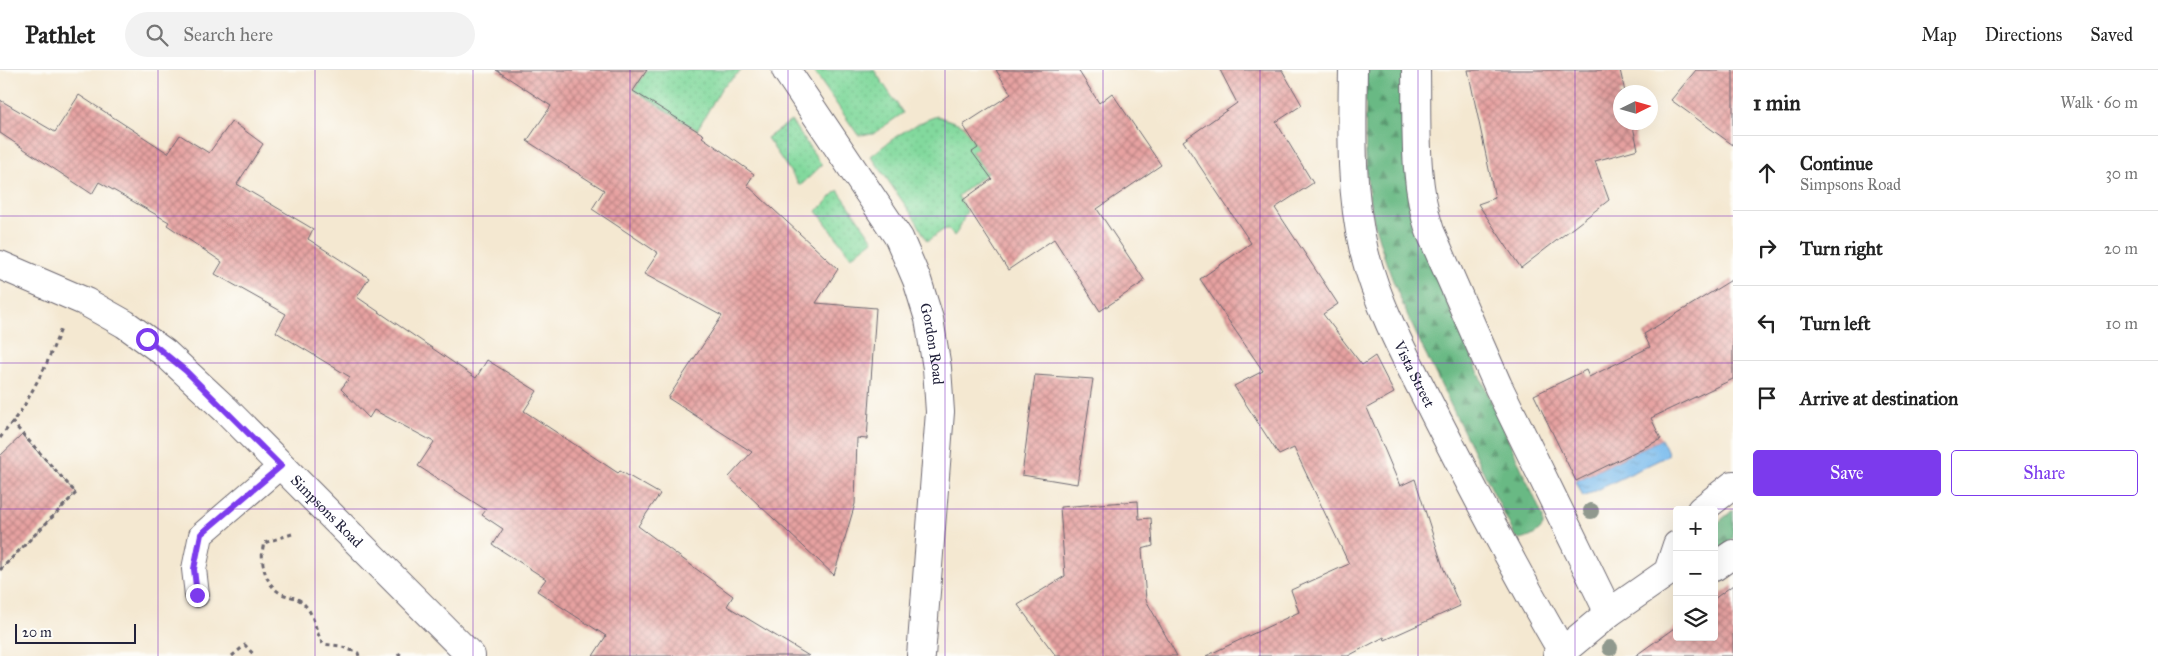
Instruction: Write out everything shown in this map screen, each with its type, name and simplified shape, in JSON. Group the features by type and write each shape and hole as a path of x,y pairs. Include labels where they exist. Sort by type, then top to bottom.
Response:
{"street":[{"name":"Gordon Road","path":"786,70 899,238 917,280 929,320 938,375 940,412 921,656"},
{"name":"Vista Street","path":"1353,70 1354,191 1364,251 1377,291 1420,385 1501,545 1560,654"},
{"path":"1416,70 1420,175 1423,206 1430,231 1498,386 1609,613"},
{"name":"Simpsons Road","path":"0,265 86,302 147,339 186,371 471,656"},
{"path":"1706,506 1733,485"},
{"path":"1560,654 1609,613 1672,573 1676,551"},
{"path":"1718,564 1733,554"}],"lane":[{"path":"197,595 194,569 201,534 281,466"}],"path":[{"path":"0,438 23,408 46,365 64,324"},
{"path":"0,570 76,493 12,422"},
{"path":"292,534 264,543 261,553 268,580 280,594 298,598 308,610 323,644 340,646 358,653 359,656"},
{"path":"232,656 244,645 255,656"}],"green space":[{"path":"647,70 742,70 722,87 697,130 634,90"},
{"path":"813,70 874,70 903,113 873,134 858,135"},
{"path":"1366,70 1403,70 1417,234 1543,517 1541,529 1526,539 1519,540 1515,536 1417,336 1389,271 1375,226 1366,170"},
{"path":"937,116 963,125 978,148 972,152 987,173 958,196 967,211 954,236 948,229 943,230 927,241 917,222 871,156 902,133"},
{"path":"791,121 822,165 800,186 767,138"},
{"path":"838,190 873,240 851,257 817,211"},
{"path":"1733,510 1733,539 1718,551 1718,523"}],"water":[{"path":"1661,439 1669,455 1583,497 1576,481"}],"building":[{"path":"496,70 647,70 633,91 704,135 702,137 754,174 747,185 838,269 816,303 876,308 867,439 857,438 855,504 834,575 729,477 752,452 668,398 722,316 644,274 658,253 592,209 604,190 527,141 551,106"},
{"path":"996,70 1078,70 1099,103 1112,93 1161,165 1097,209 1145,281 1100,311 1054,239 1008,270 963,200 992,179 972,152 978,148 963,125 1011,94"},
{"path":"1220,70 1282,70 1302,105 1276,122 1313,183 1275,208 1338,304 1323,314 1362,365 1375,356 1394,393 1367,408 1400,486 1415,479 1443,567 1460,606 1385,640 1384,637 1348,656 1206,656 1299,612 1291,590 1349,564 1294,448 1279,455 1234,386 1263,371 1200,279 1251,243 1183,141 1237,103"},
{"path":"1468,70 1620,70 1623,85 1613,85 1613,130 1634,130 1638,149 1595,161 1609,200 1521,268 1478,204 1495,198"},
{"path":"1696,70 1733,70 1733,145 1671,100"},
{"path":"79,95 168,153 180,135 209,153 232,121 263,144 237,184 313,229 308,239 369,278 357,297 476,378 487,360 537,391 524,411 618,473 620,471 660,494 638,526 733,596 727,606 809,656 593,656 606,636 537,591 546,579 493,545 503,529 482,515 486,510 418,466 434,442 374,410 369,418 341,389 350,377 276,332 286,314 215,274 222,262 167,225 169,222 99,182 92,194 0,133 0,100 55,132"},
{"path":"1733,279 1733,379 1651,418 1661,439 1576,481 1534,395 1586,370 1589,377 1650,347 1644,334"},
{"path":"1035,375 1093,379 1077,484 1022,475"},
{"path":"22,435 76,493 0,570 0,456"},
{"path":"1138,501 1139,519 1151,518 1153,546 1142,549 1146,600 1177,656 1056,656 1018,605 1065,576 1060,507"},
{"path":"1733,585 1733,656 1635,656 1673,629 1673,641 1718,641 1718,596"}],"route":[{"path":"147,339 186,371 281,466 201,534 194,569 197,595"}]}
